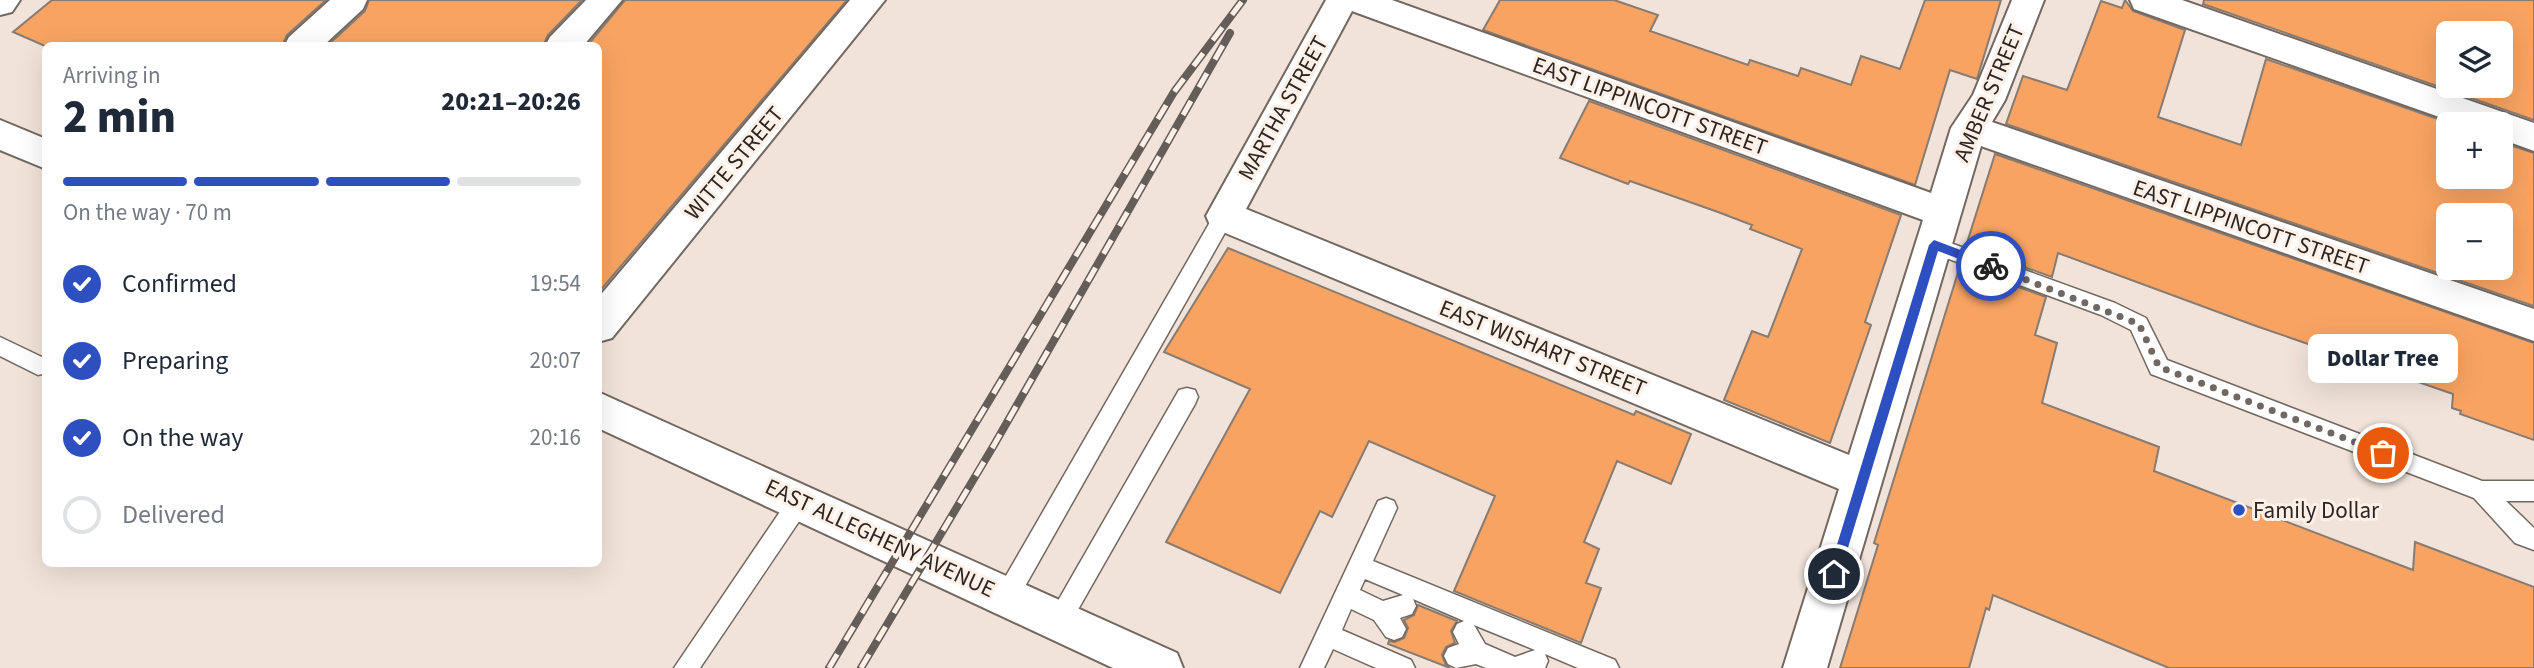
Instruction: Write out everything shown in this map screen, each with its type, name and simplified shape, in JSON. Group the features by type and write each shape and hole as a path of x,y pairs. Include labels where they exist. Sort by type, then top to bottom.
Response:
{"street":[{"path":"305,42 351,0"},
{"path":"566,42 606,0"},
{"name":"WITTE STREET","path":"602,321 869,0"},
{"name":"MARTHA STREET","path":"1224,216 1342,0"},
{"name":"EAST LIPPINCOTT STREET","path":"1356,0 1939,229"},
{"name":"AMBER STREET","path":"1805,668 1969,128 1988,100 2028,0"},
{"path":"2146,0 2463,112"},
{"name":"EAST LIPPINCOTT STREET","path":"1969,128 2534,325"},
{"path":"2513,130 2534,137"},
{"path":"0,134 42,153"},
{"name":"EAST WISHART STREET","path":"1224,216 1863,480"},
{"name":"EAST ALLEGHENY AVENUE","path":"602,411 1161,668"}],"lane":[{"path":"1007,596 1224,216"},
{"path":"1939,229 2139,324 2159,367 2482,491 2534,491"},
{"path":"0,346 37,366"},
{"path":"1059,621 1187,397"},
{"path":"2482,491 2524,535 2534,539"},
{"path":"687,668 800,501"},
{"path":"1312,668 1386,508"},
{"path":"1359,566 1607,668"},
{"path":"1346,595 1393,616"},
{"path":"1494,658 1508,629"},
{"path":"1327,635 1403,668"}],"building":[{"path":"52,0 326,0 287,35 284,42 42,42 42,45 13,32"},
{"path":"369,0 582,0 548,35 545,42 331,42 365,11"},
{"path":"625,0 847,0 602,288 602,42 590,42"},
{"path":"1500,0 1614,0 1658,15 1650,31 1748,65 1750,60 1798,76 1801,68 1851,85 1861,56 1900,69 1925,0 2001,0 1977,79 1950,70 1915,185 1483,30"},
{"path":"2125,0 2133,11 2185,30 2158,117 2241,145 2266,59 2436,118 2436,189 2513,189 2513,146 2534,153 2534,306 2459,280 2513,280 2513,203 2436,203 2436,272 2006,124 2023,76 2067,90 2101,1 2122,8"},
{"path":"2204,0 2534,0 2534,120 2471,98 2513,98 2513,21 2436,21 2436,86 2203,4"},
{"path":"1589,101 1901,215 1865,322 1871,325 1830,443 1724,400 1752,331 1768,337 1802,249 1750,229 1752,225 1718,212 1630,181 1628,184 1560,158"},
{"path":"1995,154 2534,343 2534,440 2460,414 2461,411 2452,408 2453,394 2256,326 2058,253 2052,277 1966,246"},
{"path":"1228,248 1634,415 1636,411 1691,434 1671,484 1617,461 1584,542 1599,549 1586,583 1601,588 1581,643 1454,591 1495,496 1369,441 1332,517 1320,511 1280,593 1166,542 1250,389 1164,352"},
{"path":"1960,266 2046,297 2035,335 2057,343 2042,403 2159,447 2154,471 2413,570 2415,542 2534,587 2534,668 2169,668 1993,595 1989,610 1986,608 1969,668 1840,668 1878,545 1874,543"},
{"path":"1418,605 1457,621 1451,631 1455,643 1446,647 1442,655 1450,668 1388,644 1389,641 1395,642 1404,638 1408,628 1404,620 1414,615"}],"railway":[{"path":"829,668 1174,92 1243,0"},
{"path":"861,668 994,445 1230,33"}],"way so far":[{"path":"1991,266 2108,309 2139,324 2159,367 2383,453"}],"place":[{"name":"Dollar Tree","path":"2383,453"},
{"name":"Family Dollar","path":"2239,510"}],"route":[{"path":"1834,574 1934,245 1991,266"}]}
